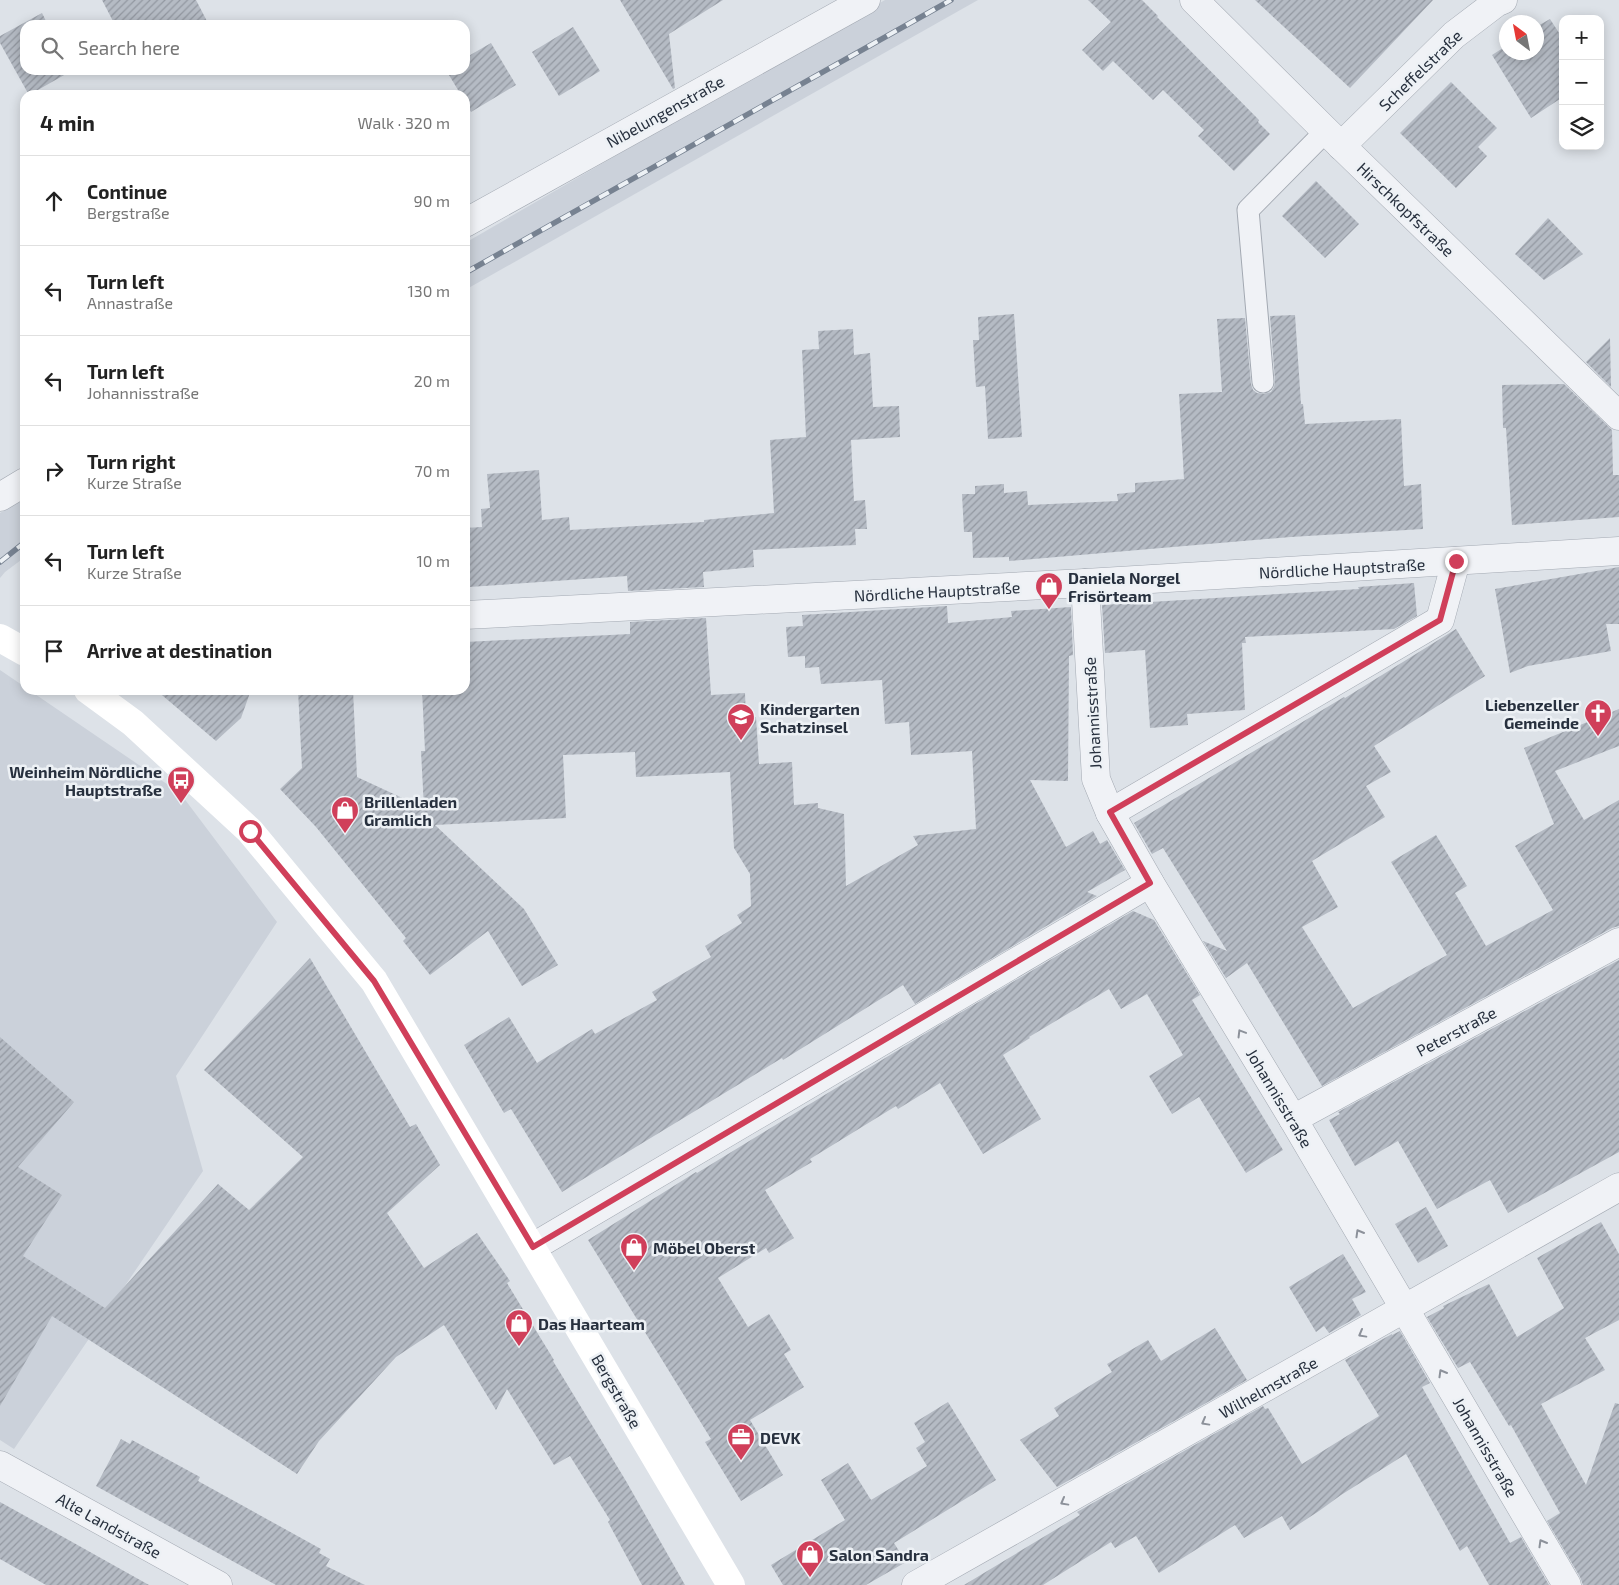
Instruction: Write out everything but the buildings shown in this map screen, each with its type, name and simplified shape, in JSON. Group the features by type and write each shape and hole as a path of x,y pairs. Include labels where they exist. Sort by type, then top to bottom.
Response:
{"main road":[{"path":"0,638 20,649"},
{"name":"Bergstraße","path":"95,695 133,723 250,831 374,981 533,1247 731,1585"}],"street":[{"name":"Nibelungenstraße","path":"470,220 866,0"},
{"name":"Hirschkopfstraße","path":"1194,0 1619,416"},
{"name":"Scheffelstraße","path":"1333,138 1454,35 1496,3 1503,0"},
{"path":"0,497 20,485"},
{"name":"Nördliche Hauptstraße","path":"470,615 1085,583 1619,551"},
{"path":"1110,812 1440,620 1456,561"},
{"name":"Johannisstraße","path":"1085,583 1096,779 1110,812 1150,883 1293,1119 1567,1585"},
{"path":"533,1247 1150,883"},
{"name":"Peterstraße","path":"1293,1119 1619,942"},
{"name":"Wilhelmstraße","path":"916,1585 1405,1310 1619,1187"},
{"name":"Alte Landstraße","path":"0,1465 218,1585"}],"lane":[{"path":"1263,382 1248,210 1333,138"}],"shaded area":[{"path":"885,0 978,0 470,287 470,240"},
{"path":"20,502 20,561 0,578 0,513"},
{"path":"0,670 20,684 20,695 36,695 180,793 277,922 176,1076 203,1171 14,1449 0,1440"}],"railway":[{"path":"470,270 951,0"},
{"path":"0,562 20,546"}],"place":[{"name":"Daniela Norgel Frisörteam","path":"1049,610"},
{"name":"Liebenzeller Gemeinde","path":"1598,737"},
{"name":"Kindergarten Schatzinsel","path":"741,741"},
{"name":"Weinheim Nördliche Hauptstraße","path":"181,804"},
{"name":"Brillenladen Gramlich","path":"345,834"},
{"name":"Möbel Oberst","path":"634,1271"},
{"name":"Das Haarteam","path":"519,1347"},
{"name":"DEVK","path":"741,1461"},
{"name":"Salon Sandra","path":"810,1578"}],"route":[{"path":"250,831 374,981 533,1247 1150,883 1110,812 1440,620 1456,561"}]}
